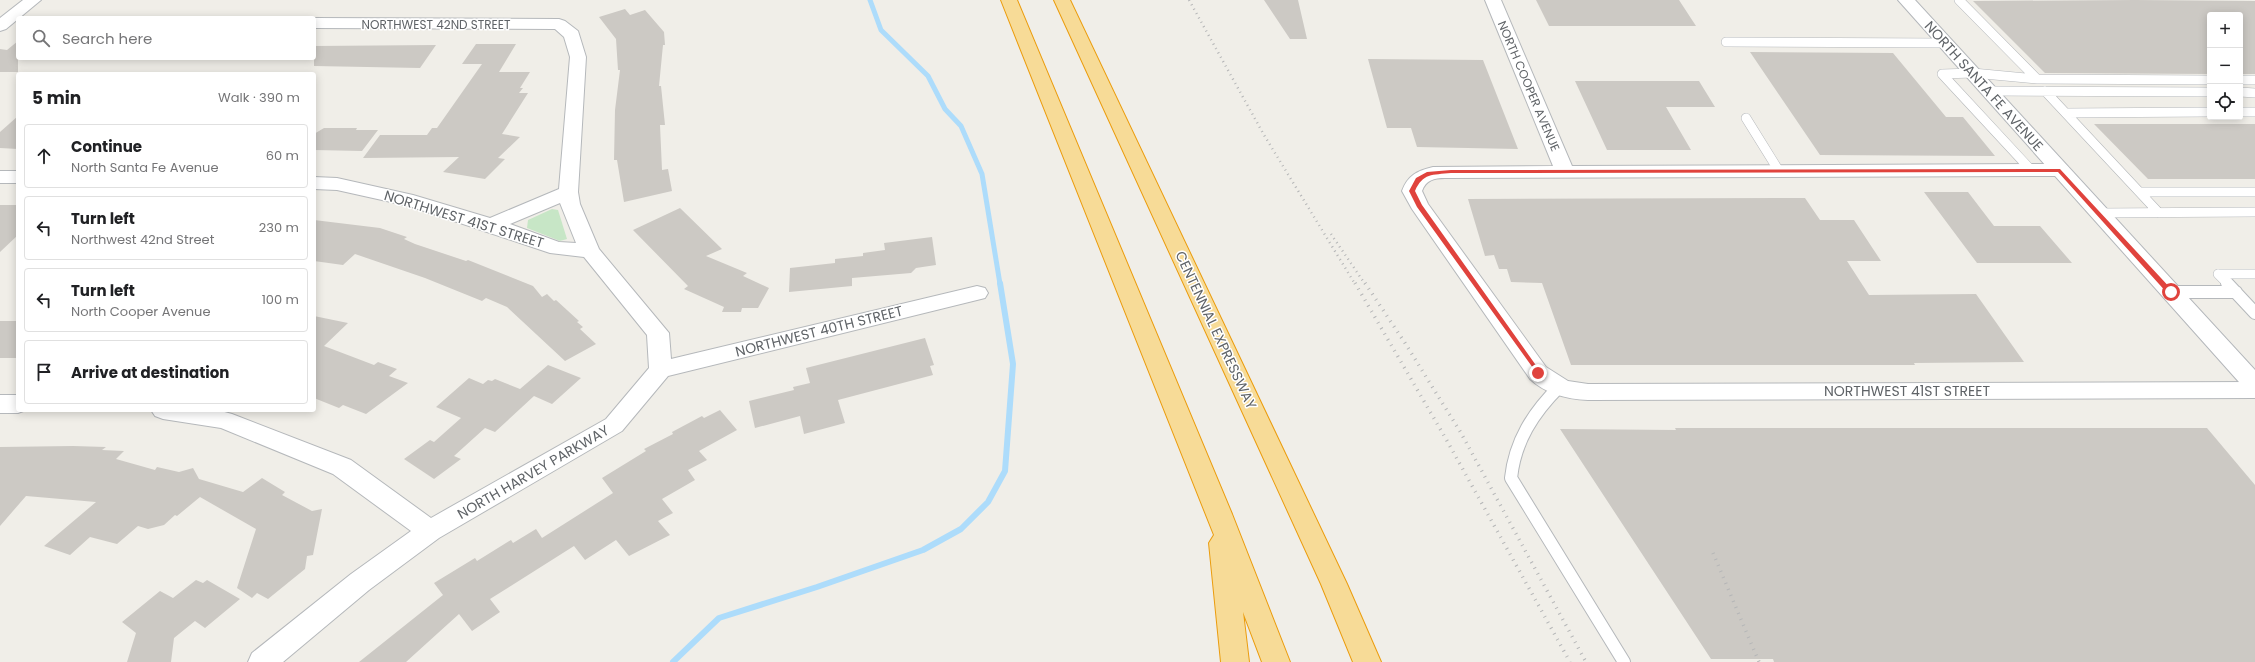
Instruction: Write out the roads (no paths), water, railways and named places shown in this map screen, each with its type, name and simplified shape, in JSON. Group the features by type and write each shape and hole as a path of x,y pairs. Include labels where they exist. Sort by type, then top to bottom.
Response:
{"highway":[{"path":"1009,0 1026,45 1219,514 1276,662"},
{"name":"CENTENNIAL EXPRESSWAY","path":"1062,0 1334,584 1367,662"},
{"path":"1219,514 1235,662"}],"street":[{"path":"5,24 33,0"},
{"name":"NORTH COOPER AVENUE","path":"1493,0 1565,172"},
{"name":"NORTH SANTA FE AVENUE","path":"1906,0 2099,214 2253,381"},
{"name":"NORTHWEST 42ND STREET","path":"316,23 559,24 572,35 578,57 568,192"},
{"path":"1559,387 1538,373 1419,205 1412,191 1418,179 1436,172 2060,170"},
{"path":"0,177 16,177"},
{"name":"NORTHWEST 41ST STREET","path":"316,183 337,184 413,201 491,224 557,248 590,251"},
{"path":"491,224 568,192 570,204 590,251 658,333 660,370"},
{"name":"NORTHWEST 40TH STREET","path":"660,370 977,293"},
{"name":"NORTH HARVEY PARKWAY","path":"262,662 360,582 430,531 614,425 660,370"},
{"name":"NORTHWEST 41ST STREET","path":"1559,387 1574,392 1588,392 2253,381"},
{"path":"0,404 16,404"},
{"path":"176,412 224,420 342,467 430,531"}],"lane":[{"path":"1959,0 2037,79"},
{"path":"1726,42 1945,43"},
{"path":"2031,170 1942,74 1972,73 2037,79 2207,80"},
{"path":"2243,80 2255,80"},
{"path":"1989,91 2207,92"},
{"path":"2045,91 2159,213"},
{"path":"2243,92 2255,93"},
{"path":"2066,113 2207,112"},
{"path":"2243,112 2255,112"},
{"path":"1746,118 1779,171"},
{"path":"2140,192 2255,192"},
{"path":"2099,214 2255,212"},
{"path":"2255,274 2218,274 2255,313"},
{"path":"2171,292 2236,292"},
{"path":"1559,387 1536,413 1520,440 1512,463 1511,478 1624,662"}],"waterway":[{"path":"870,0 881,30 928,76 945,109 961,126 982,174 1000,284"},
{"path":"673,662 719,618 817,587 923,550 961,529 988,502 1005,471 1013,364 1000,283"}],"railway":[{"path":"1189,0 1264,135 1355,284"},
{"path":"1331,234 1365,284"},
{"path":"1355,283 1446,439 1570,662"},
{"path":"1365,283 1405,343 1461,433 1586,662"},
{"path":"1713,553 1759,662"}]}
